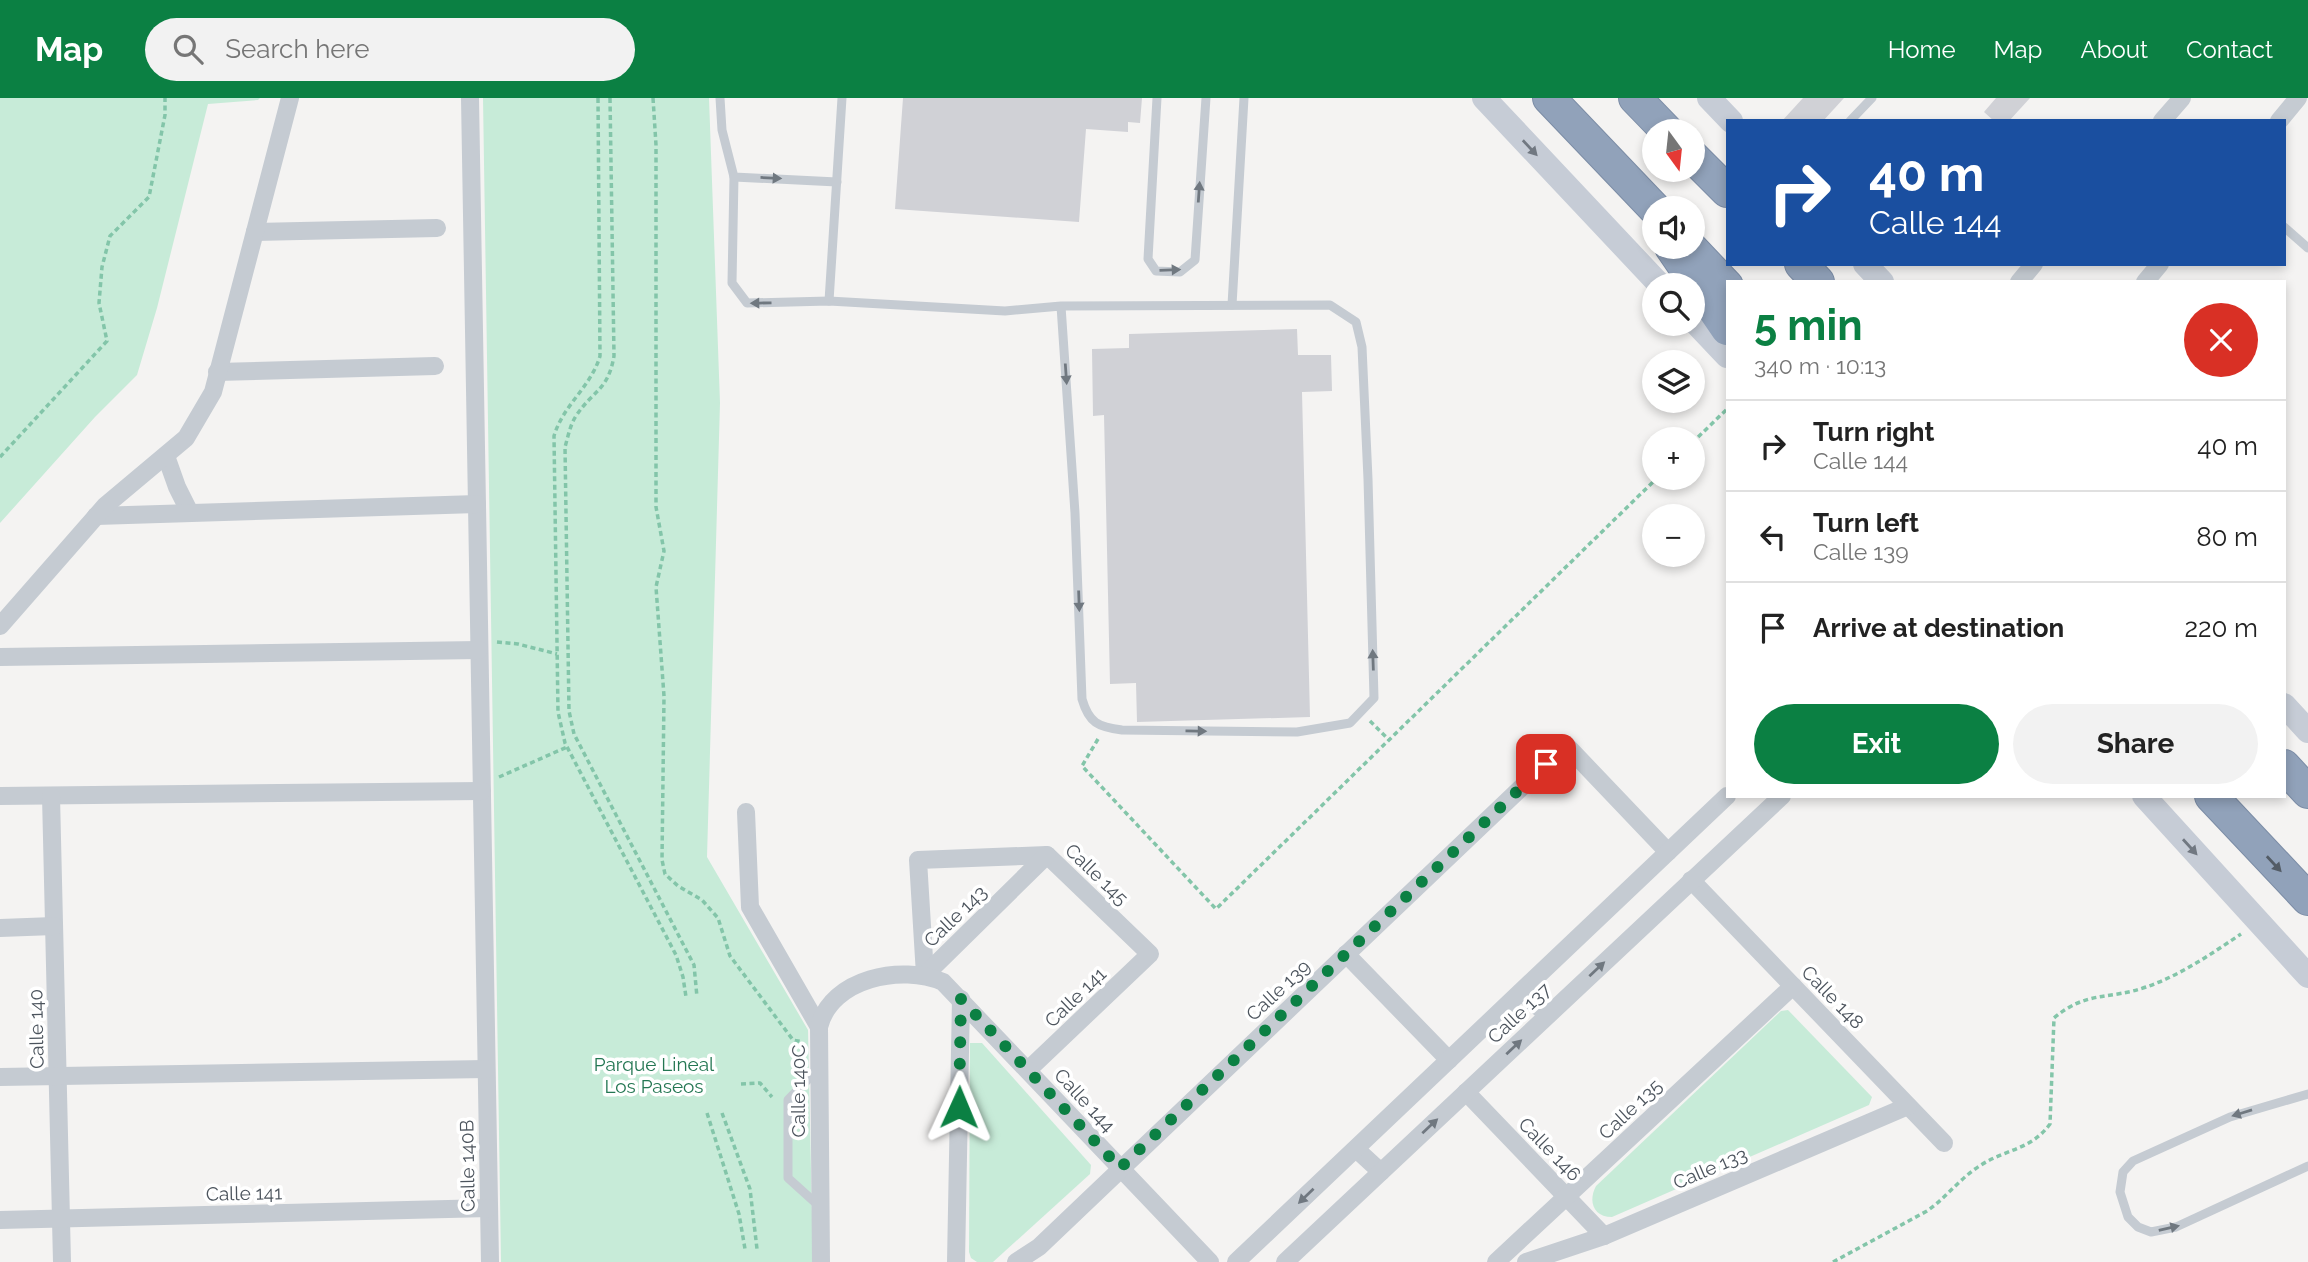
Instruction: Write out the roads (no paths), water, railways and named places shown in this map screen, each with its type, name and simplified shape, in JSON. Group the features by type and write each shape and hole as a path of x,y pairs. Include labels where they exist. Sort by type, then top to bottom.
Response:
{"highway":[{"path":"1549,98 1642,196"},
{"path":"1705,169 1726,190"},
{"path":"1629,182 1642,202"},
{"path":"1679,259 1726,328"},
{"path":"1701,259 1726,285"},
{"path":"1803,266 1816,280"},
{"path":"2286,761 2308,771"},
{"path":"2286,768 2308,792"},
{"path":"2213,798 2308,899"}],"main road":[{"path":"1484,98 1649,273"},
{"path":"1709,98 1729,119"},
{"path":"1868,266 1880,280"},
{"path":"1705,333 1726,355"},
{"path":"2286,707 2308,731"},
{"path":"2146,798 2308,976"}],"street":[{"path":"0,626 105,506 186,438 213,392 290,98"},
{"name":"Calle 140B","path":"470,98 490,1262"},
{"path":"2164,119 2182,98"},
{"path":"2281,119 2298,98"},
{"path":"254,232 437,228"},
{"path":"2021,280 2033,266"},
{"path":"2148,280 2158,266"},
{"path":"218,372 435,366"},
{"path":"166,456 190,513"},
{"path":"96,516 477,504"},
{"path":"0,657 479,645"},
{"name":"Calle 139","path":"1016,1262 1039,1247 1566,745 1668,852"},
{"path":"0,796 482,791"},
{"name":"Calle 140","path":"51,796 62,1262"},
{"name":"Calle 137","path":"1237,1262 1726,797"},
{"name":"Calle 137","path":"1295,1259 1381,1172 1780,798"},
{"name":"Calle 140C","path":"746,812 750,907 819,1036 821,1262"},
{"name":"Calle 143","path":"819,1036 827,1006 846,990 895,974 925,975 1048,855"},
{"name":"Calle 145","path":"925,975 918,860 1048,855 1150,954"},
{"name":"Calle 148","path":"1691,880 1944,1143"},
{"path":"0,928 54,926"},
{"name":"Calle 141","path":"1028,1070 1150,954"},
{"path":"1346,954 1450,1060"},
{"name":"Calle 144","path":"925,975 943,982 961,999 1210,1262"},
{"name":"Calle 135","path":"1496,1262 1793,986"},
{"path":"1521,992 1548,1015"},
{"path":"956,1262 961,999"},
{"path":"0,1076 486,1069"},
{"name":"Calle 146","path":"1466,1092 1604,1236"},
{"name":"Calle 133","path":"1526,1262 1604,1236 1908,1106"},
{"path":"1356,1149 1381,1172"},
{"name":"Calle 141","path":"0,1220 489,1208"}],"lane":[{"path":"720,98 722,130 734,177 732,283 747,303 830,301 1005,311 1061,306 1330,305 1356,322 1363,360 1374,698 1350,723 1297,732 1122,730 1104,727 1093,721 1086,712 1082,699 1076,513 1061,306"},
{"path":"830,301 842,98"},
{"path":"1157,98 1148,259 1156,271 1180,272 1195,260 1206,98"},
{"path":"1233,305 1244,98"},
{"path":"1852,119 1872,98"},
{"path":"734,177 836,182"},
{"path":"2286,229 2308,248"},
{"path":"819,1067 788,1100 788,1178 821,1207"},
{"path":"2308,1094 2230,1117 2133,1161 2123,1172 2120,1192 2128,1217 2137,1227 2151,1232 2176,1227 2308,1166"}],"park label":[{"name":"Parque Lineal Los Paseos","path":"654,1075"}]}
